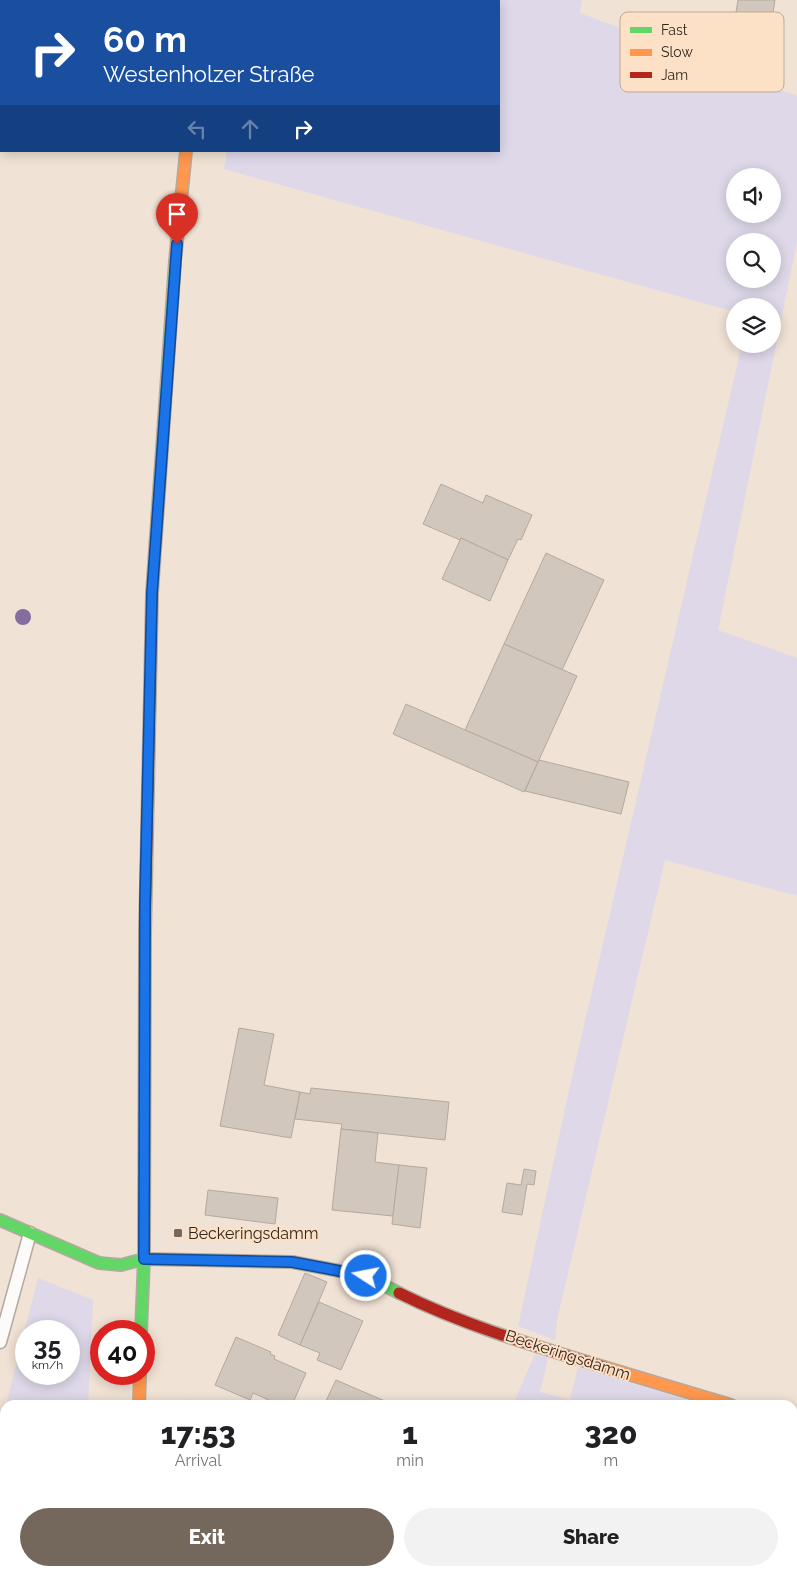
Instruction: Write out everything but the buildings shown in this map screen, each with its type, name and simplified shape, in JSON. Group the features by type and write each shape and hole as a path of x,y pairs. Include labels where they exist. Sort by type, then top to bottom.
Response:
{"main road":[{"path":"141,1320 144,1259 145,903 152,593 173,280 186,152"},
{"name":"Beckeringsdamm","path":"0,1220 99,1263 121,1265 144,1259 292,1262 366,1276 431,1309 542,1348 715,1400"},
{"path":"139,1400 140,1385"}],"lane":[{"path":"0,1342 30,1233"}],"shaded area":[{"path":"500,0 582,0 580,13 620,28 620,92 784,91 797,96 797,242 781,321 781,298 726,298 726,309 224,169 227,152 500,152"},
{"path":"740,353 774,353 718,630 797,658 797,896 665,860 557,1320 555,1340 518,1326 570,1086"},
{"path":"38,1278 93,1300 92,1320 90,1320 88,1400 7,1400 15,1369 15,1385 80,1385 80,1320 27,1320"},
{"path":"535,1354 548,1358 540,1392 570,1400 515,1400"},
{"path":"578,1367 687,1400 570,1400"}],"traffic: fast":[{"path":"152,593 175,261"},
{"path":"141,1320 144,1259 145,934"},
{"path":"0,1220 99,1263 121,1265 144,1259 292,1262 366,1276 399,1293"}],"traffic: slow":[{"path":"175,261 186,152"},
{"path":"604,1367 714,1400"},
{"path":"139,1400 140,1385"}],"traffic: jam":[{"path":"145,934 152,593"},
{"path":"399,1293 423,1305 474,1325 604,1367"}],"place":[{"name":"Beckeringsdamm","path":"178,1233"}],"route":[{"path":"177,244 152,593 145,903 144,1259 292,1262 366,1276"}]}
